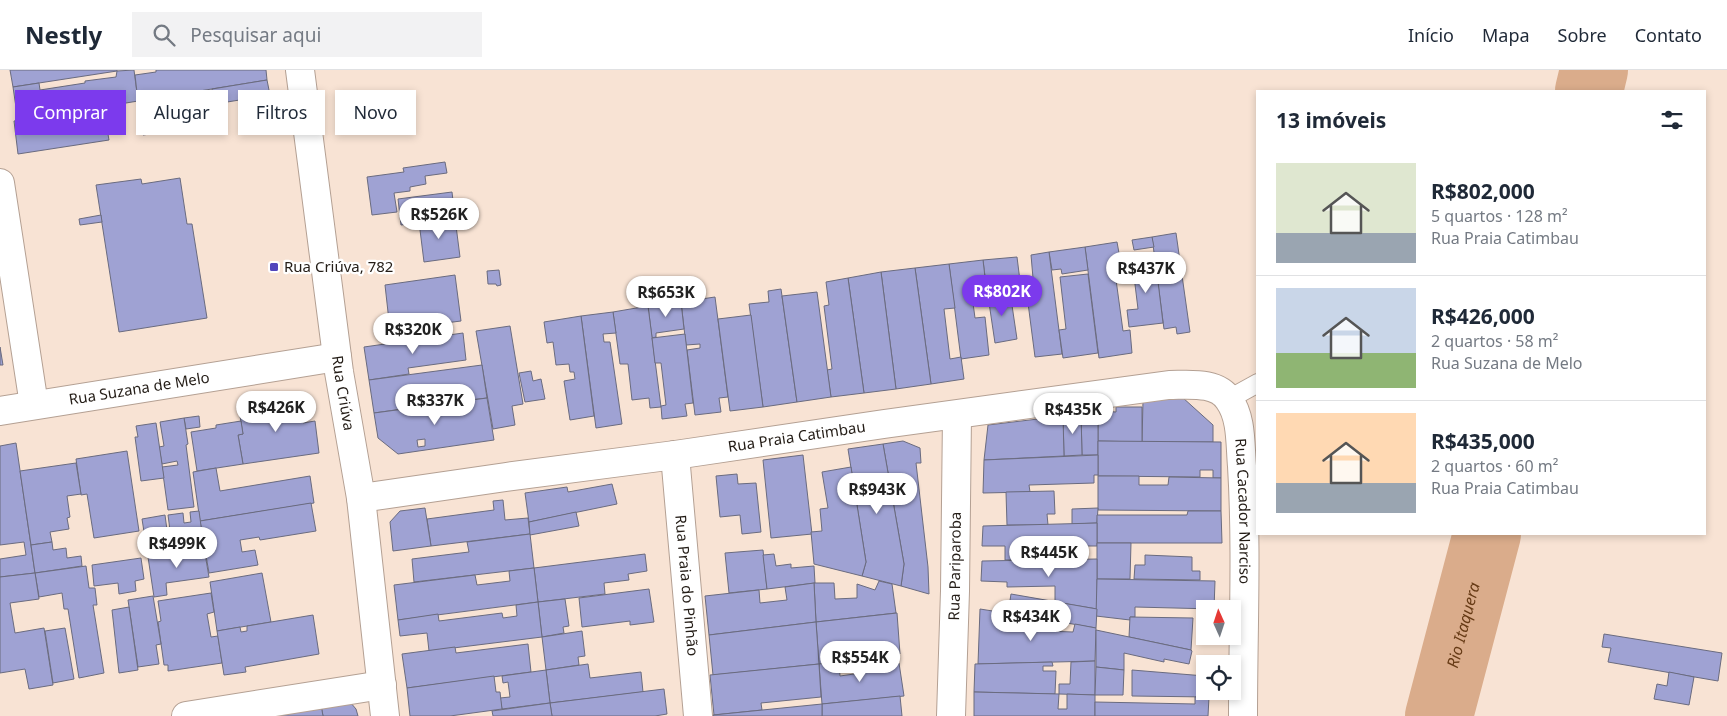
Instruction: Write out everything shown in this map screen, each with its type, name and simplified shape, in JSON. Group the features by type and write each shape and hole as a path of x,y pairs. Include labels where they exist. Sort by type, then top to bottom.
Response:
{"street":[{"name":"Rua Criúva","path":"300,70 338,358 360,498 385,716"},
{"path":"0,183 34,406"},
{"name":"Rua Suzana de Melo","path":"0,411 338,358"},
{"name":"Rua Praia Catimbau","path":"360,498 1170,385 1204,386 1218,390 1229,399"},
{"name":"Rua Cacador Narciso","path":"1229,399 1239,427 1244,504 1242,716"},
{"name":"Rua Pariparoba","path":"951,716 955,591 957,415"},
{"name":"Rua Praia do Pinhão","path":"675,455 698,716"},
{"path":"186,716 382,685"}],"lane":[{"path":"1229,399 1256,384"}],"building":[{"path":"10,70 117,70 117,71 13,87"},
{"path":"134,70 136,101 126,103 126,90 40,90 116,77 117,71"},
{"path":"156,70 266,70 267,80 206,90 137,90 135,75 156,72"},
{"path":"267,80 269,90 238,90 238,100 228,102 228,90 212,89"},
{"path":"39,83 40,90 15,90 15,101 13,87"},
{"path":"16,135 108,135 109,140 18,154"},
{"path":"445,162 447,173 425,176 426,184 410,187 410,191 394,193 397,212 372,215 367,177 404,172 403,168"},
{"path":"180,178 187,224 192,224 207,318 119,332 96,185 141,179 142,184"},
{"path":"452,192 455,218 401,225 398,199"},
{"path":"101,215 102,222 80,225 79,219"},
{"path":"455,218 460,257 424,262 419,222"},
{"path":"1176,233 1190,332 1177,334 1176,327 1164,329 1152,237"},
{"path":"1152,237 1154,247 1134,250 1132,240"},
{"path":"1117,242 1121,264 1114,265 1123,331 1130,330 1132,353 1099,358 1085,247"},
{"path":"1085,247 1088,270 1062,274 1061,269 1052,270 1049,252"},
{"path":"1049,252 1062,354 1035,357 1028,303 1023,304 1020,280 1033,278 1031,255"},
{"path":"1017,257 1020,281 997,284 998,292 987,293 983,260"},
{"path":"1155,257 1163,323 1129,327 1127,310 1138,309 1132,260"},
{"path":"983,260 986,286 971,288 975,318 985,317 989,355 961,359 949,264"},
{"path":"949,264 955,308 944,309 950,359 961,357 964,379 931,384 915,268"},
{"path":"915,268 931,384 896,389 881,272"},
{"path":"499,270 501,285 488,284 487,271"},
{"path":"881,272 896,389 864,393 848,278"},
{"path":"1088,274 1098,353 1063,358 1059,330 1066,329 1060,277"},
{"path":"455,275 461,321 390,330 385,285"},
{"path":"848,278 864,393 831,397 827,370 832,369 824,306 829,305 826,282"},
{"path":"781,289 797,402 763,407 749,304 769,302 768,291"},
{"path":"817,292 831,397 797,402 782,296"},
{"path":"1010,292 1017,339 995,343 988,296"},
{"path":"715,297 728,397 719,398 721,412 695,415 687,350 700,348 700,344 686,345 681,302"},
{"path":"681,302 684,329 656,333 656,337 652,338 648,306"},
{"path":"648,306 661,407 650,408 649,398 632,400 628,364 620,364 613,312"},
{"path":"613,312 616,333 603,334 604,342 610,342 622,424 596,428 581,316"},
{"path":"751,315 763,407 730,411 718,319"},
{"path":"581,316 594,416 570,420 564,381 575,379 574,372 570,372 569,364 556,365 553,342 547,343 544,322"},
{"path":"510,326 523,404 512,406 515,425 493,429 476,331"},
{"path":"463,333 466,360 408,368 409,374 369,380 364,347"},
{"path":"685,334 693,403 685,404 687,416 662,419 661,406 666,405 661,363 655,363 652,338"},
{"path":"0,347 3,365 0,365"},
{"path":"482,365 487,398 444,403 443,398 416,401 416,407 374,413 369,380"},
{"path":"531,371 533,381 541,379 545,399 525,402 519,373"},
{"path":"1182,397 1213,425 1213,442 1142,442 1143,401"},
{"path":"487,398 494,440 398,454 378,438 374,413","holes":["425,439 425,446 418,447 417,440"]},
{"path":"300,402 303,423 315,421 319,453 243,464 238,435 243,434 239,410"},
{"path":"1116,407 1142,407 1142,442 1098,441 1098,411 1116,412"},
{"path":"1098,411 1098,455 1082,455 1081,413"},
{"path":"1081,413 1082,455 1064,456 1063,416"},
{"path":"199,416 200,427 186,429 184,418"},
{"path":"1063,416 1064,456 984,460 988,425"},
{"path":"184,418 194,507 168,510 162,467 178,465 177,461 162,464 159,447 164,446 160,422"},
{"path":"241,421 243,434 238,435 243,464 197,471 191,432"},
{"path":"156,423 164,478 141,481 135,437 138,437 136,426"},
{"path":"903,441 920,448 921,463 916,463 928,567 929,594 901,586 904,564 883,444"},
{"path":"1098,441 1221,442 1221,478 1213,478 1213,470 1200,470 1200,477 1098,476"},
{"path":"16,443 35,573 0,577 0,559 26,555 24,542 0,545 0,446"},
{"path":"883,444 904,564 901,586 862,576 866,562 848,449"},
{"path":"127,451 139,531 94,538 87,494 81,495 76,459"},
{"path":"803,455 812,534 771,538 763,460"},
{"path":"1098,455 1098,475 1094,475 1094,483 1029,485 1030,492 983,493 984,460"},
{"path":"76,463 81,494 67,496 70,517 67,518 69,529 50,532 52,542 31,545 20,471"},
{"path":"851,467 866,562 862,576 814,564 811,532 822,531 820,509 828,508 822,472"},
{"path":"216,468 220,491 310,476 314,503 200,521 193,472"},
{"path":"737,474 738,484 756,483 761,532 742,534 740,515 720,517 716,476"},
{"path":"1098,476 1139,476 1139,485 1168,485 1169,477 1221,478 1221,511 1098,510"},
{"path":"612,484 617,504 529,522 525,493 567,487 568,492"},
{"path":"1054,491 1055,514 1047,514 1048,525 1007,525 1006,492"},
{"path":"503,500 505,520 528,518 530,534 431,546 427,519 494,510 493,501"},
{"path":"311,503 316,531 260,540 259,537 240,540 242,552 255,550 258,565 209,573 200,521"},
{"path":"425,508 431,546 393,551 390,522 400,511"},
{"path":"1098,508 1097,523 1072,524 1072,509"},
{"path":"199,511 204,548 173,553 168,515 183,513 184,523 191,522 190,512"},
{"path":"1188,511 1221,511 1222,543 1097,543 1097,515 1187,515"},
{"path":"576,512 579,526 530,535 529,522"},
{"path":"165,515 170,553 148,557 142,519"},
{"path":"1097,523 1097,546 1079,546 1079,559 1005,560 1005,546 982,546 983,526"},
{"path":"530,534 534,568 414,582 412,559 469,552 467,542"},
{"path":"52,542 53,550 66,548 67,558 81,556 82,566 35,573 31,545"},
{"path":"1097,543 1131,543 1130,579 1097,579"},
{"path":"204,548 209,577 166,583 167,595 154,597 148,557"},
{"path":"763,550 767,589 729,593 725,553"},
{"path":"645,554 647,571 628,574 629,580 604,583 605,594 538,602 534,568"},
{"path":"774,554 776,566 791,564 791,568 814,566 815,583 767,589 763,555"},
{"path":"1145,555 1192,557 1192,571 1200,571 1200,580 1134,579 1135,565 1145,565"},
{"path":"141,558 144,579 135,581 136,591 119,594 118,583 94,586 92,565"},
{"path":"1097,559 1097,609 1055,602 1055,586 1007,587 1007,582 981,581 982,561"},
{"path":"86,566 89,588 95,588 97,605 93,605 104,673 79,678 68,609 64,609 62,593 39,597 35,573"},
{"path":"534,568 538,602 398,620 394,585 475,575 477,585 510,581 509,571"},
{"path":"35,573 39,599 10,603 15,633 44,628 53,685 29,689 25,669 0,673 0,577"},
{"path":"262,573 271,622 217,631 210,582"},
{"path":"1097,579 1215,581 1214,600 1196,600 1196,609 1135,607 1135,617 1130,617 1130,620 1096,616"},
{"path":"879,581 892,584 896,613 816,622 814,583 834,583 835,599 857,598 857,584 875,590"},
{"path":"814,583 816,622 709,635 705,596 759,590 760,603 787,600 785,587"},
{"path":"649,589 654,622 630,625 630,621 582,627 579,598"},
{"path":"211,593 214,612 207,614 211,637 218,636 222,663 168,671 168,665 164,665 158,622 161,621 158,601"},
{"path":"1011,594 1097,609 1096,628 1008,613"},
{"path":"153,596 161,644 156,645 159,664 138,667 128,600"},
{"path":"565,599 569,626 563,627 564,633 542,637 538,602"},
{"path":"538,602 542,637 429,651 427,633 400,636 398,620 438,614 439,621 502,613 503,618 517,616 516,605"},
{"path":"129,607 138,670 119,673 112,610"},
{"path":"980,609 1018,615 1017,630 1073,632 1075,624 1096,628 1095,661 978,664"},
{"path":"897,613 900,654 819,664 816,622"},
{"path":"313,615 319,654 245,667 246,672 224,675 217,631 240,627 241,632 247,631 247,626"},
{"path":"1130,617 1193,618 1191,650 1129,637"},
{"path":"816,622 819,664 713,675 709,635"},
{"path":"65,628 74,679 53,683 45,631"},
{"path":"1096,630 1191,650 1189,664 1164,659 1164,662 1124,653 1124,670 1096,667"},
{"path":"582,631 585,656 578,657 579,665 546,670 542,637"},
{"path":"1604,634 1722,653 1718,681 1608,662 1611,648 1602,647"},
{"path":"528,644 531,672 407,688 402,654 455,647 456,653"},
{"path":"839,661 840,676 861,673 860,668 899,663 904,696 822,704 819,664"},
{"path":"1095,661 1095,695 1059,694 1059,684 1070,684 1071,662"},
{"path":"1052,662 1053,666 1043,666 1043,671 1056,671 1055,694 974,692 975,664"},
{"path":"588,664 590,678 641,672 643,692 550,703 546,670"},
{"path":"819,664 821,697 761,703 762,710 714,715 710,675"},
{"path":"1096,667 1124,670 1123,695 1095,695"},
{"path":"546,670 550,703 502,709 500,698 510,697 508,682 503,683 502,676"},
{"path":"1132,670 1196,675 1196,697 1132,696"},
{"path":"1669,672 1694,677 1689,705 1654,699 1657,684 1667,686"},
{"path":"494,676 496,692 500,692 502,709 450,716 410,716 407,688"},
{"path":"664,689 667,714 655,716 552,716 550,703"},
{"path":"974,692 1059,694 1058,709 1067,709 1067,694 1095,695 1095,716 974,716"},
{"path":"900,696 902,716 822,716 822,704"},
{"path":"1195,697 1196,700 1209,700 1208,716 1095,716 1095,702 1195,704"},
{"path":"350,702 356,709 358,716 323,716 321,705"},
{"path":"550,703 552,716 493,716 492,711"},
{"path":"822,704 822,716 713,716 713,715"},
{"path":"321,705 323,716 257,716"}],"waterway":[{"name":"Rio Itaquera","path":"1589,90 1594,70"},
{"name":"Rio Itaquera","path":"1439,716 1487,535"}],"place":[{"name":"Rua Criúva, 782","path":"274,267"}]}
